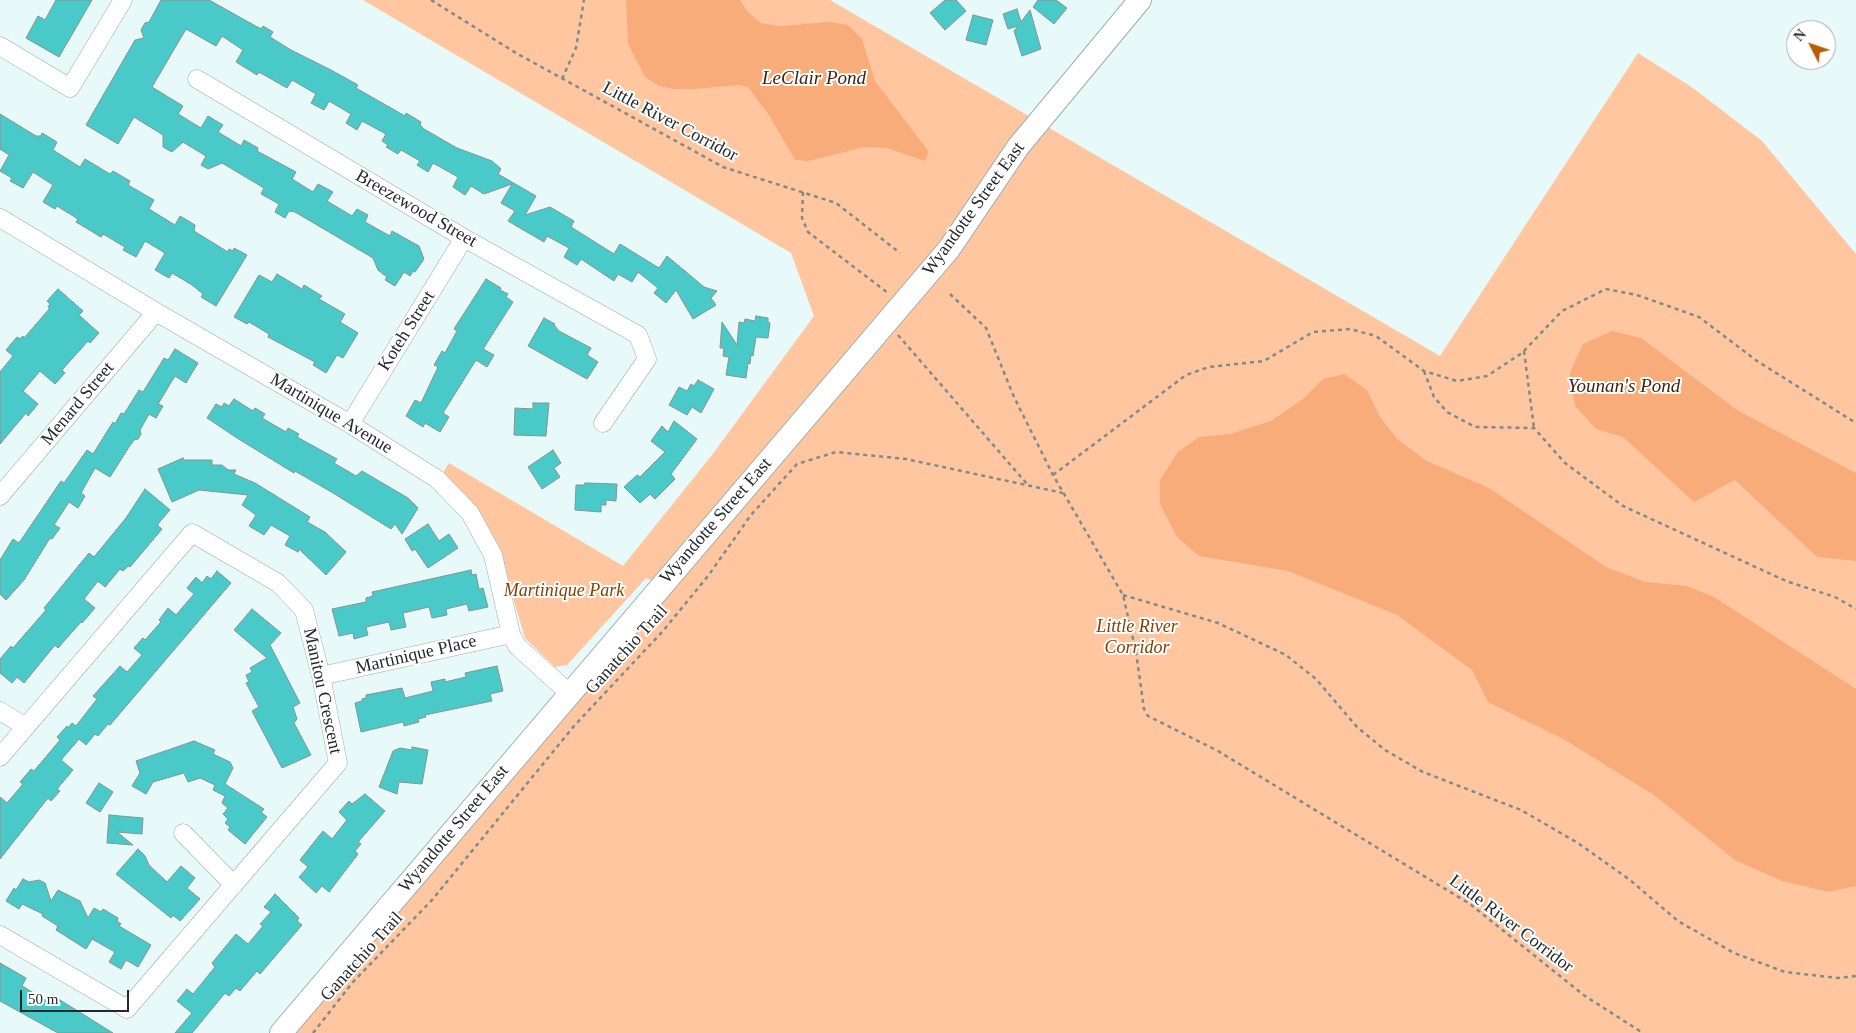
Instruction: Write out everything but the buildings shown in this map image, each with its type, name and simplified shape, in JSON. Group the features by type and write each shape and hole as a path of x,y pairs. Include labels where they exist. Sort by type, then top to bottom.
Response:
{"street":[{"path":"0,46 70,88 123,0"},
{"name":"Wyandotte Street East","path":"281,1033 949,248 1018,147 1140,0"},
{"name":"Breezewood Street","path":"197,79 464,238 638,335 647,359 603,423"},
{"name":"Martinique Avenue","path":"0,218 156,312 350,424 437,479 470,513 493,555 511,634 517,646 569,693"},
{"name":"Koteh Street","path":"350,424 464,238"},
{"name":"Menard Street","path":"0,496 156,312"},
{"name":"Manitou Crescent","path":"0,757 192,533 278,583 304,610 321,676 338,763 127,1009 0,935"},
{"name":"Martinique Place","path":"321,676 511,634"},
{"path":"0,711 26,726"},
{"path":"183,833 234,885"}],"path":[{"name":"Little River Corridor","path":"430,0 562,79 723,167 836,202 900,253"},
{"path":"562,79 576,48 584,0"},
{"path":"803,192 802,218 808,232 888,293"},
{"path":"1053,475 1186,375 1209,367 1264,361 1314,332 1350,329 1376,336 1424,371 1457,382 1487,376 1524,351 1562,311 1606,290 1638,295 1699,317 1758,361 1856,423"},
{"name":"Little River Corridor","path":"950,294 986,328 1014,397 1053,475 1123,595 1136,652 1144,709 1148,716 1218,751 1470,904 1585,996 1643,1033"},
{"path":"895,332 1028,486"},
{"path":"1524,351 1534,428 1565,463 1623,506 1786,582 1835,598 1856,609"},
{"path":"1424,371 1434,397 1447,412 1475,427 1534,428"},
{"name":"Ganatchio Trail","path":"313,1033 353,982 432,900 574,726 663,631 708,576 751,515 797,464 836,452 906,460 1063,493"},
{"path":"1123,595 1218,623 1286,655 1316,679 1357,727 1385,750 1422,772 1520,810 1578,843 1630,880 1678,921 1734,953 1785,972 1838,978 1856,976"}],"green space":[{"name":"Little River Corridor","path":"363,0 830,0 1440,356 1638,53 1693,88 1762,141 1856,254 1856,1033 281,1033 661,585 646,578 567,665 555,667 525,638 497,544 481,514 443,473 449,463 623,566 712,455 814,316 791,253"}],"water":[{"name":"LeClair Pond","path":"626,0 740,0 747,11 761,23 780,26 829,22 848,25 862,39 875,81 929,152 925,161 887,148 865,147 808,161 795,160 769,115 748,87 738,85 674,89 659,86 645,77 628,44"},
{"name":"Younan's Pond","path":"1612,331 1641,338 1737,410 1856,473 1856,561 1817,557 1735,480 1694,502 1623,437 1596,429 1575,406 1570,373 1583,344"},
{"path":"1344,374 1367,390 1380,417 1398,440 1427,461 1489,488 1606,567 1645,582 1687,586 1714,597 1856,689 1856,886 1829,892 1782,881 1735,860 1654,795 1565,740 1488,702 1472,670 1397,615 1288,571 1199,556 1177,537 1160,504 1160,480 1178,452 1199,437 1230,434 1271,421 1303,399 1323,379"}],"park label":[{"name":"Martinique Park","path":"564,591"}]}
